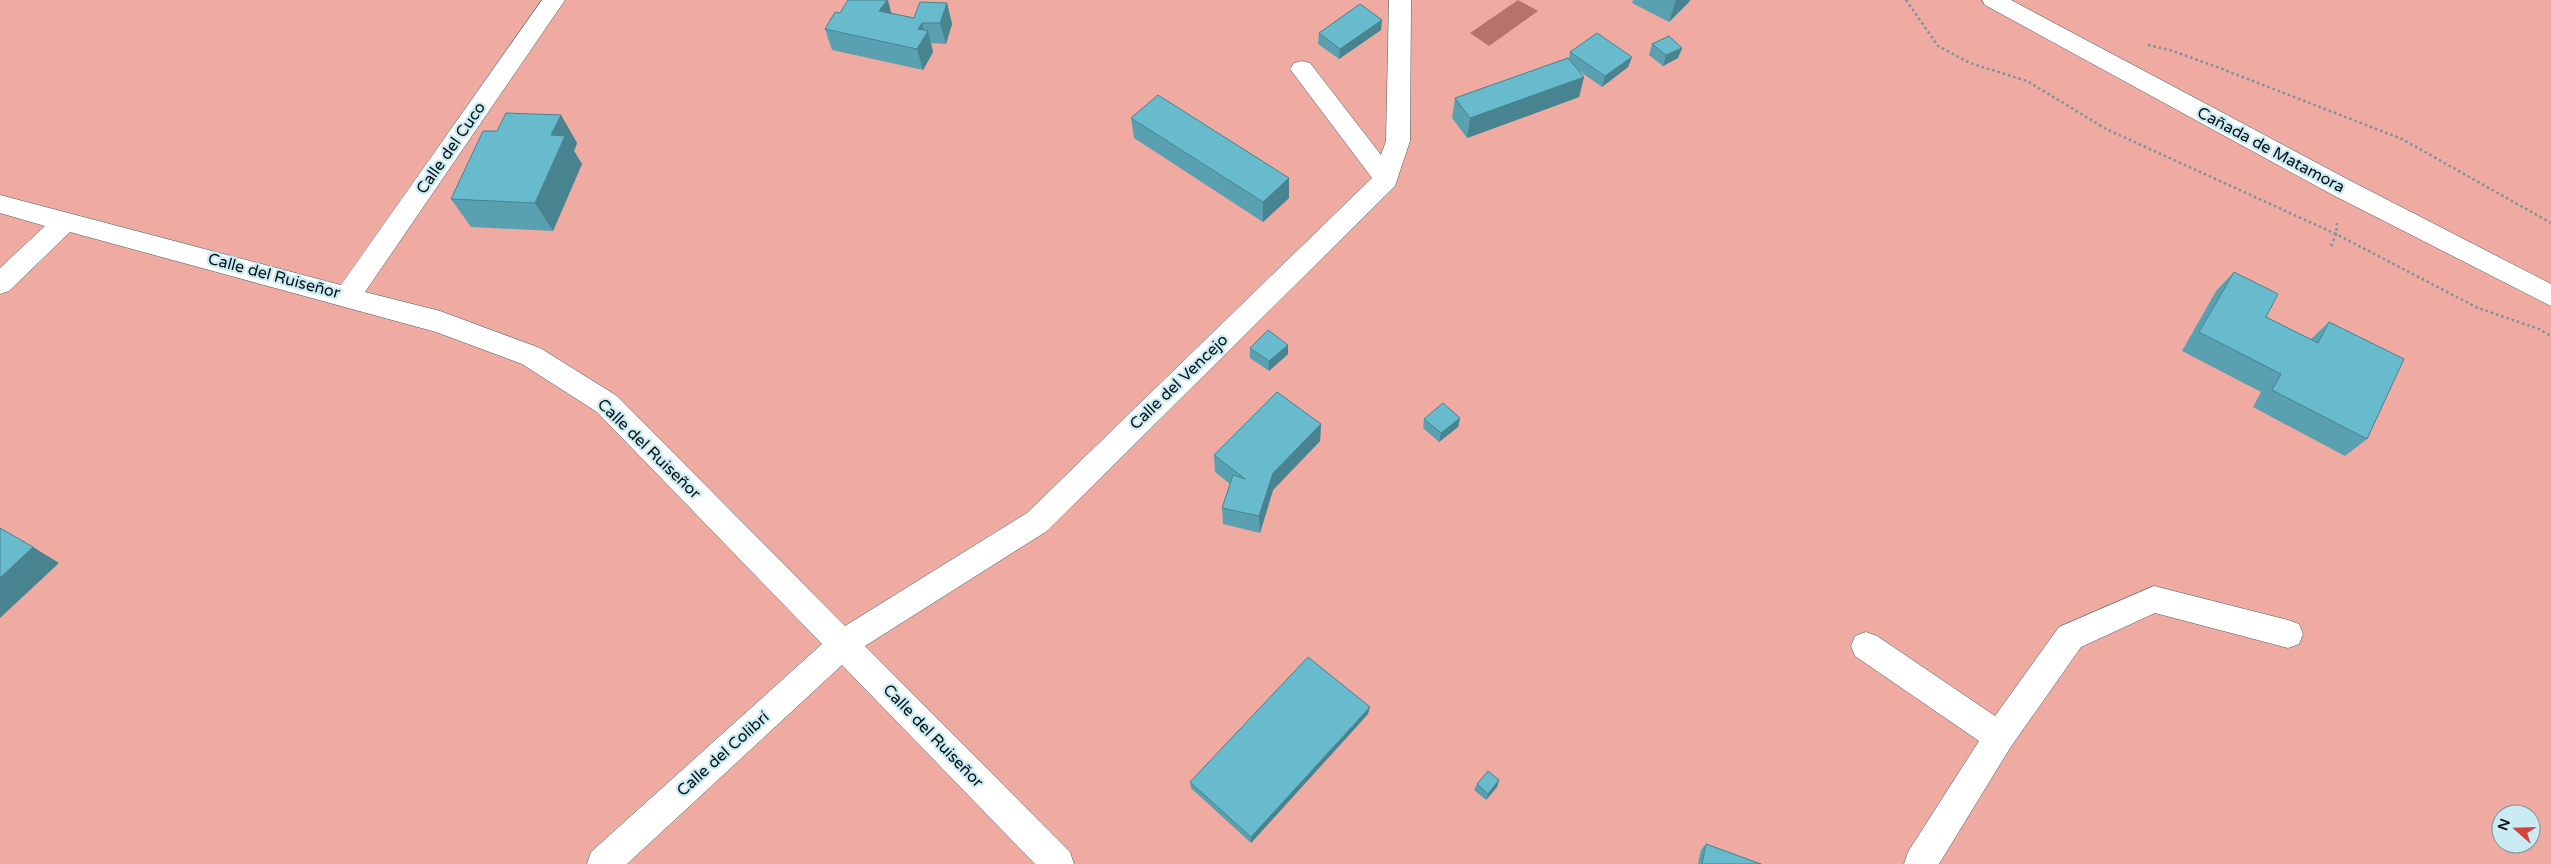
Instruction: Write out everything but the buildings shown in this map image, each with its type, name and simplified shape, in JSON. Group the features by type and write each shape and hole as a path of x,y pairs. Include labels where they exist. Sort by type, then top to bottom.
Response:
{"street":[{"name":"Calle del Cuco","path":"348,296 554,0"},
{"path":"1386,179 1398,141 1400,0"},
{"name":"Cañada de Matamora","path":"1993,0 2332,183 2551,296"},
{"path":"1302,69 1386,179"},
{"name":"Calle del Vencejo","path":"843,644 1037,522 1386,179"},
{"name":"Calle del Ruiseñor","path":"0,204 440,322 531,356 607,404 1058,864"},
{"path":"0,284 66,221"},
{"path":"1920,864 1999,736 2070,637 2154,598 2288,634"},
{"name":"Calle del Colibrí","path":"603,864 843,644"},
{"path":"1866,646 1999,736"}],"path":[{"path":"1906,0 1938,46 1970,63 2027,80 2106,129 2336,234 2478,308 2539,329 2551,336"},
{"path":"2142,43 2170,50 2217,67 2402,138 2551,223"}],"shaded area":[{"path":"0,0 2551,0 2551,864 0,864"},
{"path":"1518,0 1538,11 1489,46 1470,33"}]}
